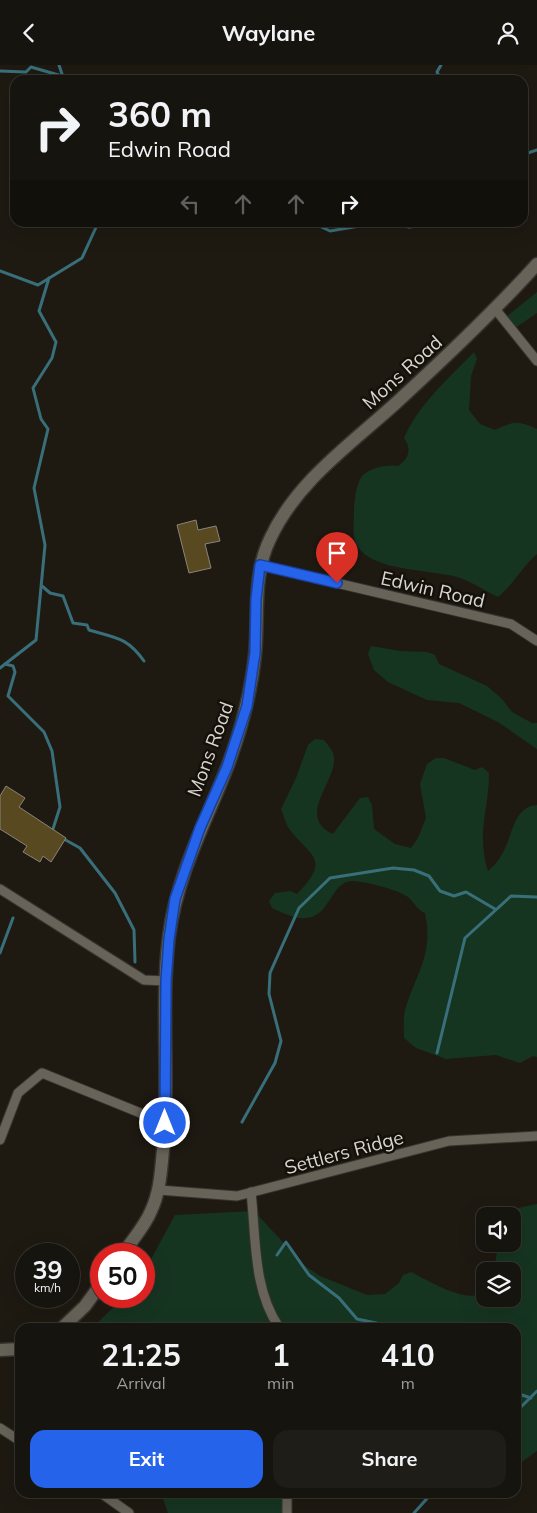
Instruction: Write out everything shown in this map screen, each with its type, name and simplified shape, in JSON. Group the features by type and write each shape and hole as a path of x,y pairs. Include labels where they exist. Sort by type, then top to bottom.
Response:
{"main road":[{"name":"Mons Road","path":"131,1243 151,1213 159,1189 165,1123 166,981 169,939 175,899 200,828 227,767 247,706 255,653 256,599 260,565 268,541 294,498 496,310 537,264"},
{"path":"67,1323 90,1299"},
{"path":"0,1350 15,1349"}],"street":[{"path":"496,310 537,361"},
{"name":"Edwin Road","path":"260,565 511,625 537,641"},
{"path":"0,889 144,980 166,981"},
{"path":"0,1140 18,1093 42,1073 165,1123"},
{"name":"Settlers Ridge","path":"159,1189 237,1196 449,1141 537,1137"},
{"path":"251,1193 261,1289 271,1316 276,1323"},
{"path":"0,1428 15,1438"},
{"path":"108,1498 129,1513"},
{"path":"287,1498 287,1513"}],"green space":[{"path":"537,292 537,313 515,328 506,317"},
{"path":"474,352 477,359 471,376 469,410 480,424 495,430 516,423 537,429 537,554 498,597 457,577 403,568 376,561 357,546 354,534 355,498 362,476 379,467 398,466 405,460 409,450 404,438 417,414 435,392"},
{"path":"371,646 400,651 427,652 435,655 439,664 487,686 502,699 512,712 532,723 537,723 537,749 498,722 459,703 427,700 388,682 374,670 368,654"},
{"path":"315,739 324,740 333,753 334,763 321,796 317,817 322,826 333,834 360,798 368,797 372,805 374,829 395,844 411,848 418,838 426,818 420,784 427,764 436,758 444,758 475,770 482,767 489,773 483,833 488,871 505,849 518,817 529,807 537,805 537,1057 533,1056 520,1063 496,1055 446,1059 416,1048 404,1038 405,1010 426,952 427,928 425,913 404,894 381,886 352,881 344,883 338,888 316,915 306,918 294,917 272,908 269,901 275,893 290,891 297,894 314,872 314,857 288,827 281,809 296,778 308,745"},
{"path":"537,1204 537,1451 521,1462 521,1323 97,1323 113,1308 155,1308 155,1252 175,1215 254,1211 305,1266 320,1276 367,1295 385,1294 399,1283 403,1275 411,1272 449,1291 471,1296 476,1295 476,1307 521,1307 521,1262 495,1262 497,1252 521,1252 521,1207"},
{"path":"163,1498 284,1498 285,1513 168,1513"}],"building":[{"path":"196,520 198,530 216,526 220,541 205,544 211,568 189,573 177,525"},
{"path":"6,786 25,798 19,807 66,838 51,862 43,856 40,862 23,852 27,846 0,829 0,796"}],"waterway":[{"path":"59,65 62,75"},
{"path":"438,75 437,72 441,65"},
{"path":"0,71 26,72 31,67 59,75"},
{"path":"528,153 537,150"},
{"path":"0,271 38,285 82,258 96,227"},
{"path":"322,227 330,231 354,227"},
{"path":"0,668 36,640 45,545 34,488 48,429 41,419 33,388 52,358 56,342 39,311 49,278"},
{"path":"42,586 50,593 63,596 73,623 87,625 89,630 120,639 132,647 144,661"},
{"path":"5,664 13,666 15,672 8,696 44,732 52,751 60,807 52,832"},
{"path":"62,838 80,848 115,893 134,930 135,962"},
{"path":"242,1122 275,1063 281,1041 269,994 270,973 299,908 330,878 393,868 414,870 429,876 440,891 454,896 466,892 495,909"},
{"path":"437,1053 465,938 511,896 537,897"},
{"path":"0,953 13,918"},
{"path":"277,1255 286,1242 309,1275 339,1298 357,1319 376,1323"},
{"path":"521,1407 537,1391"},
{"path":"521,1395 531,1398"},
{"path":"414,1513 428,1498"}],"route":[{"path":"165,1123 166,981 169,939 175,899 200,828 227,767 247,706 255,653 256,599 260,565 337,583"}]}
